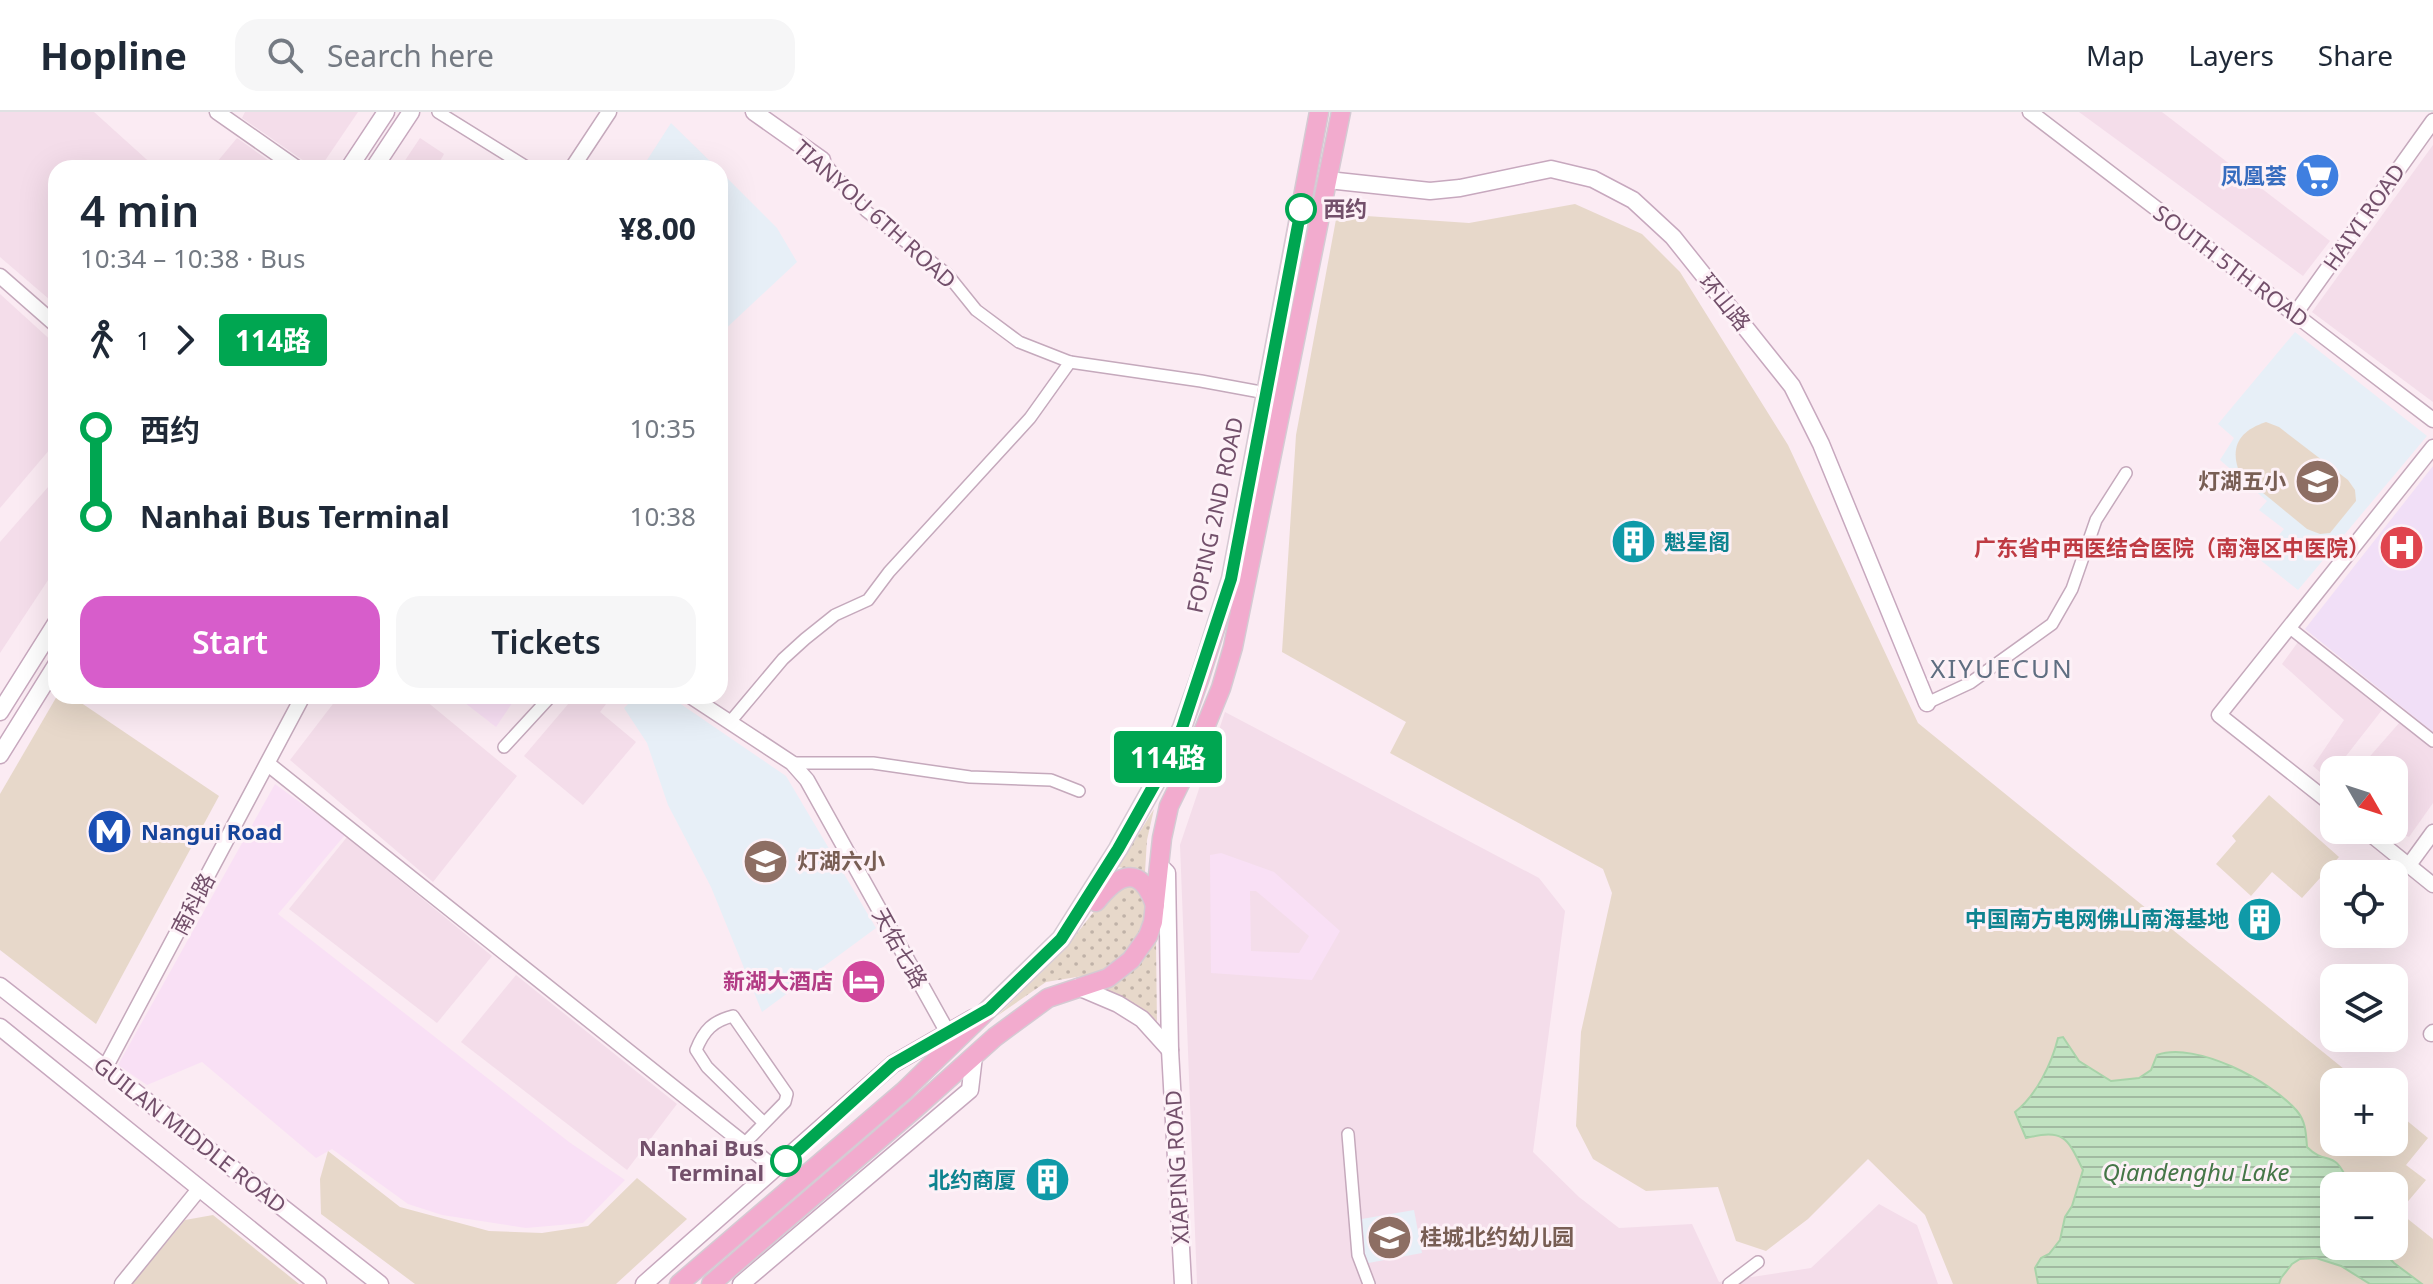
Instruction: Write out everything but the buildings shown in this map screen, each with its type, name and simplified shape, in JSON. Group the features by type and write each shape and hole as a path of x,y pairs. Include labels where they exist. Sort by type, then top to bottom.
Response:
{"main road":[{"path":"354,160 386,112"},
{"path":"379,160 411,112"},
{"name":"TIANYOU 6TH ROAD","path":"754,112 822,160"},
{"name":"FOPING 2ND ROAD","path":"679,1284 904,1091 1061,939 1118,849 1159,776 1182,728 1231,579 1319,112"},
{"path":"711,1284 1027,1012 1048,998 1108,978 1131,960 1148,936 1169,806 1204,730 1233,647 1341,112"},
{"name":"环山路","path":"1328,180 1430,191 1460,188 1551,169 1593,179 1633,200 1673,237 1792,386 1821,444 1927,703"},
{"path":"0,712 48,636"},
{"path":"0,755 48,678"},
{"name":"XIAPING ROAD","path":"1160,866 1167,873 1170,1050 1183,1284"},
{"path":"1061,939 1074,931 1109,886 1119,879 1128,876 1136,878 1149,888 1155,905"},
{"name":"GUILAN MIDDLE ROAD","path":"0,986 380,1284"},
{"path":"1078,987 1118,1004 1142,1019 1170,1050"},
{"path":"644,1284 893,1064 989,1009"},
{"name":"GUILAN MIDDLE ROAD","path":"0,1027 318,1284"},
{"path":"741,1284 970,1090 974,1056"},
{"path":"929,1126 937,1090"},
{"path":"854,1189 917,1107"}],"street":[{"path":"217,112 286,160"},
{"path":"438,112 515,160"},
{"path":"577,160 609,112"},
{"name":"SOUTH 5TH ROAD","path":"2030,112 2433,420"},
{"name":"HAIYI ROAD","path":"2295,314 2433,121"},
{"name":"TIANYOU 6TH ROAD","path":"822,160 866,211 947,274 976,310 1019,342 1070,362 1266,393"},
{"path":"0,276 48,318"},
{"path":"730,722 783,659 805,639 835,615 868,600 889,572 1030,418 1070,362"},
{"path":"2320,795 2219,715 2433,447"},
{"path":"1927,703 1970,683 2052,624 2072,589 2096,520 2126,473"},
{"path":"2290,628 2433,741"},
{"name":"南科路","path":"105,1068 299,704"},
{"path":"504,747 544,704"},
{"name":"天佑七路","path":"702,704 792,763 807,780 948,1033"},
{"path":"792,763 873,763 970,777 1051,780 1079,791"},
{"path":"268,764 776,1169"},
{"path":"2409,865 2433,832"},
{"path":"2383,844 2433,885"},
{"path":"744,1144 785,1102 787,1094 733,1016 717,1020 702,1035 696,1050 707,1067 763,1122"},
{"path":"1348,1134 1358,1255 1369,1284"},
{"path":"122,1284 200,1188"},
{"path":"1729,1284 1758,1262"}],"shaded area":[{"path":"0,112 94,112 147,160 48,160 48,298 0,257"},
{"path":"245,112 358,112 325,160 302,160 242,118"},
{"path":"2079,112 2162,112 2330,241 2303,276"},
{"path":"671,123 709,160 647,160"},
{"path":"237,138 268,160 219,160"},
{"path":"420,138 444,154 441,160 405,160"},
{"path":"2433,145 2433,402 2312,312"},
{"path":"728,179 777,228 797,262 728,327"},
{"path":"1575,204 1642,234 1680,272 1788,445 1918,723 2343,1068 2320,1068 2320,1156 2408,1156 2408,1122 2428,1138 2406,1165 2426,1180 2408,1201 2408,1172 2320,1172 2320,1260 2408,1260 2408,1219 2433,1239 2433,1284 1953,1284 1925,1215 1868,1159 1808,1219 1766,1251 1736,1241 1718,1187 1646,1191 1593,1159 1576,1126 1581,1032 1612,893 1603,869 1390,753 1406,722 1282,652 1296,435 1337,214 1469,223"},
{"path":"0,294 48,338 48,451 0,508"},
{"name":"灯湖五小","path":"2295,332 2427,436 2298,590 2259,559 2284,529 2259,510 2267,501 2220,460 2234,438 2218,424"},
{"path":"2266,422 2279,427 2348,480 2355,490 2356,501 2330,533 2320,534 2307,529 2240,474 2236,456 2239,441 2249,430"},
{"name":"广东省中西医结合医院（南海区中医院）","path":"2433,466 2433,732 2305,629"},
{"path":"48,487 48,580 0,653 0,542"},
{"path":"2298,642 2382,710 2346,756 2320,756 2320,772 2313,766 2344,720 2282,664"},
{"path":"52,704 83,704 219,796 96,1024 0,950 0,794"},
{"path":"333,704 430,704 517,776 433,882 290,760"},
{"path":"466,704 512,704 496,727"},
{"path":"568,704 606,704 600,712 636,742 583,805 524,756"},
{"name":"灯湖六小","path":"628,704 681,704 786,776 876,928 762,1012 711,887 668,805 647,743 624,708"},
{"path":"1225,712 1539,878 1565,911 1533,1152 1579,1197 1619,1228 1692,1224 1719,1282 1811,1268 1879,1204 1917,1225 1938,1284 1197,1284 1180,845"},
{"path":"2400,722 2433,749 2433,803 2409,837 2408,756 2370,756"},
{"path":"275,784 345,835 278,914 569,1142 625,1180 583,1223 526,1228 442,1215 408,1204 332,1149 316,1158 202,1062 147,1085 118,1065"},
{"path":"2269,795 2320,840 2320,844 2324,844 2339,857 2336,860 2320,860 2320,878 2302,898 2272,872 2251,896 2216,864 2236,841 2232,836"},
{"path":"1154,809 1147,840 1145,872 1118,867"},
{"path":"347,837 492,956 437,1023 289,909"},
{"path":"1221,853 1274,872 1340,931 1312,980 1211,973 1210,855","holes":["1250,891 1256,891 1309,936 1299,953 1251,951"]},
{"path":"1134,883 1149,902 1141,938 1115,965 1095,974 1046,982 997,1016 1063,951 1114,886"},
{"path":"1156,941 1157,1025 1096,991 1133,970"},
{"path":"516,975 677,1104 627,1170 461,1042"},
{"path":"328,1151 400,1207 489,1231 542,1233 588,1226 637,1178 687,1219 616,1284 415,1284 321,1214 320,1179"},
{"name":"桂城北约幼儿园","path":"1414,1210 1422,1253 1363,1264 1356,1220"},
{"path":"213,1215 299,1284 132,1284 185,1220"}],"water":[{"name":"Qiandenghu Lake","path":"2063,1037 2079,1061 2111,1081 2139,1078 2151,1070 2157,1055 2173,1052 2192,1054 2232,1066 2285,1099 2300,1115 2307,1147 2334,1161 2343,1172 2320,1172 2320,1259 2300,1259 2292,1264 2279,1284 2038,1284 2035,1268 2060,1240 2065,1217 2072,1206 2083,1170 2063,1138 2039,1135 2026,1138 2015,1112 2036,1088 2052,1058 2058,1038"},
{"name":"Qiandenghu Lake","path":"2322,1260 2391,1260 2422,1284 2370,1284 2341,1266"}],"bus line":[{"name":"114路","path":"786,1161 893,1064 989,1009 1061,939 1118,849 1159,776 1182,728 1231,579 1301,209"}],"place":[{"name":"凤凰荟","path":"2318,176"},
{"name":"西约","path":"1301,209"},
{"name":"灯湖五小","path":"2317,481"},
{"name":"魁星阁","path":"1633,542"},
{"name":"广东省中西医结合医院（南海区中医院）","path":"2401,548"},
{"name":"Nangui Road","path":"110,832"},
{"name":"灯湖六小","path":"766,861"},
{"name":"中国南方电网佛山南海基地","path":"2260,919"},
{"name":"新湖大酒店","path":"864,981"},
{"name":"Nanhai Bus Terminal","path":"786,1161"},
{"name":"北约商厦","path":"1047,1180"},
{"name":"桂城北约幼儿园","path":"1389,1237"}],"district":[{"name":"XIYUECUN","path":"2002,669"}]}
